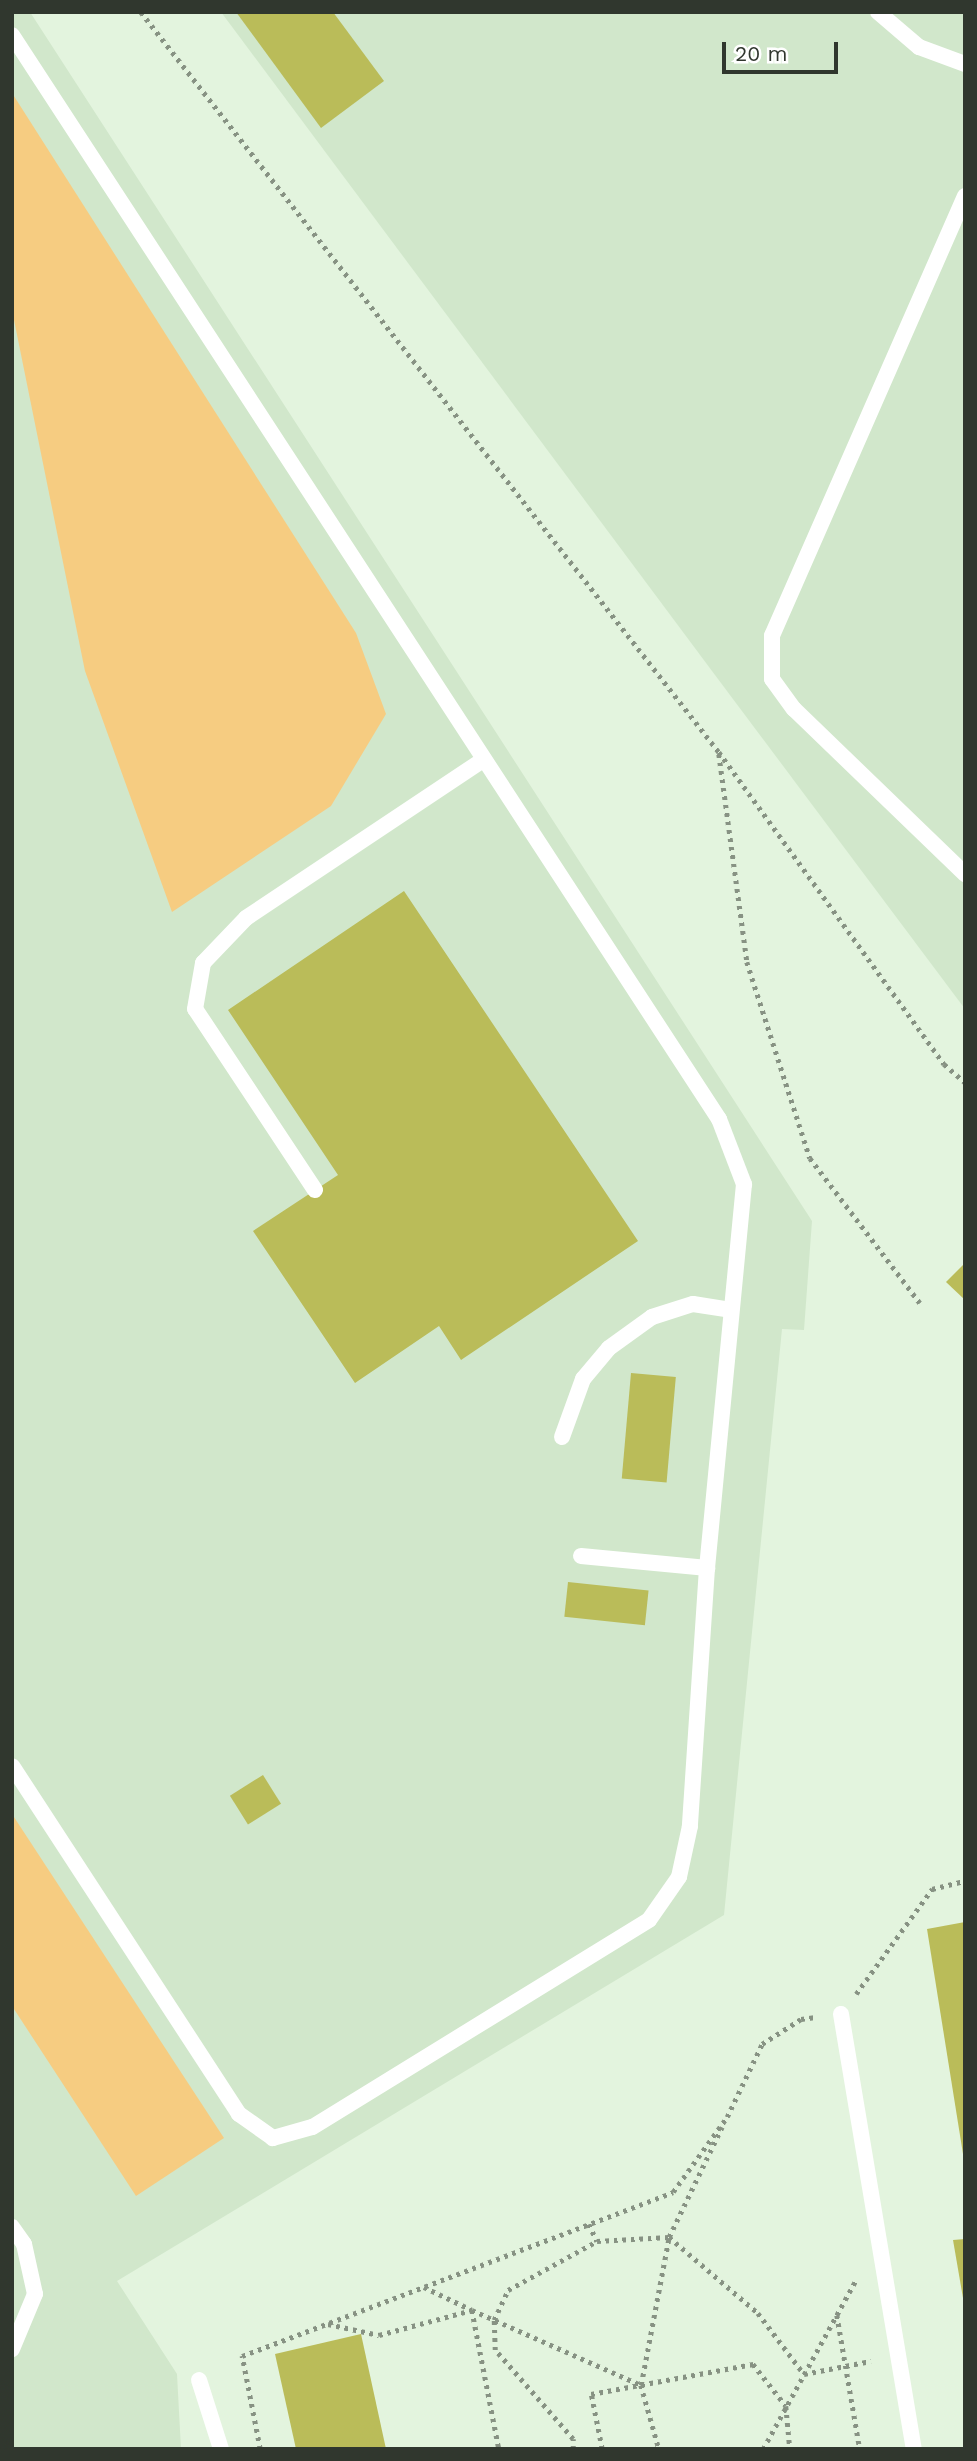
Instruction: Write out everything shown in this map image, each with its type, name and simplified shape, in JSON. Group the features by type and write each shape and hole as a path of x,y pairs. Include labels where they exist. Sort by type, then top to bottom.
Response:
{"lane":[{"path":"877,12 919,47 965,64"},
{"path":"12,35 719,1119 744,1184 707,1568 690,1826 679,1877 649,1920 312,2127 273,2138 239,2114 12,1766"},
{"path":"965,196 772,636 772,679 794,709 965,874"},
{"path":"315,1190 195,1009 203,963 246,918 484,759"},
{"path":"562,1437 583,1380 609,1348 652,1317 693,1304 731,1310"},
{"path":"580,1556 707,1568"},
{"path":"841,2014 914,2449"},
{"path":"12,2227 23,2244 35,2294 12,2348"},
{"path":"200,2380 221,2449"}],"path":[{"path":"141,12 719,752 944,1064 965,1082"},
{"path":"719,752 747,962 810,1157 920,1303"},
{"path":"659,2449 641,2385 669,2237 762,2044 801,2019 841,2014 932,1889 965,1881"},
{"path":"260,2449 242,2356 673,2192 727,2117"},
{"path":"589,2224 597,2241"},
{"path":"573,2449 573,2439 495,2350 494,2320 508,2291 597,2241 669,2237 758,2313 804,2374"},
{"path":"763,2449 879,2239"},
{"path":"424,2287 641,2385"},
{"path":"328,2324 379,2335 472,2310"},
{"path":"472,2310 499,2449"},
{"path":"836,2315 860,2449"},
{"path":"804,2374 899,2357"},
{"path":"602,2449 591,2394 753,2364 786,2406 790,2449"}],"shaded area":[{"path":"12,12 30,12 812,1221 804,1330 782,1329 724,1915 117,2281 177,2374 181,2449 12,2449"},
{"path":"221,12 965,12 965,1009 715,675"},
{"path":"12,93 356,633 386,714 331,806 172,912 85,671 12,310"},
{"path":"12,1814 224,2138 136,2196 12,2006"}],"building":[{"path":"236,12 333,12 384,81 321,128"},
{"path":"404,891 638,1241 461,1360 439,1326 355,1383 253,1231 338,1175 228,1010"},
{"path":"965,1263 965,1300 946,1282"},
{"path":"631,1373 676,1377 667,1483 622,1479"},
{"path":"568,1582 649,1590 645,1625 564,1617"},
{"path":"263,1775 281,1804 248,1825 230,1796"},
{"path":"965,1922 965,2154 963,2154 927,1929"},
{"path":"965,2239 965,2298 963,2298 953,2240"},
{"path":"361,2334 386,2449 296,2449 275,2354"}]}
